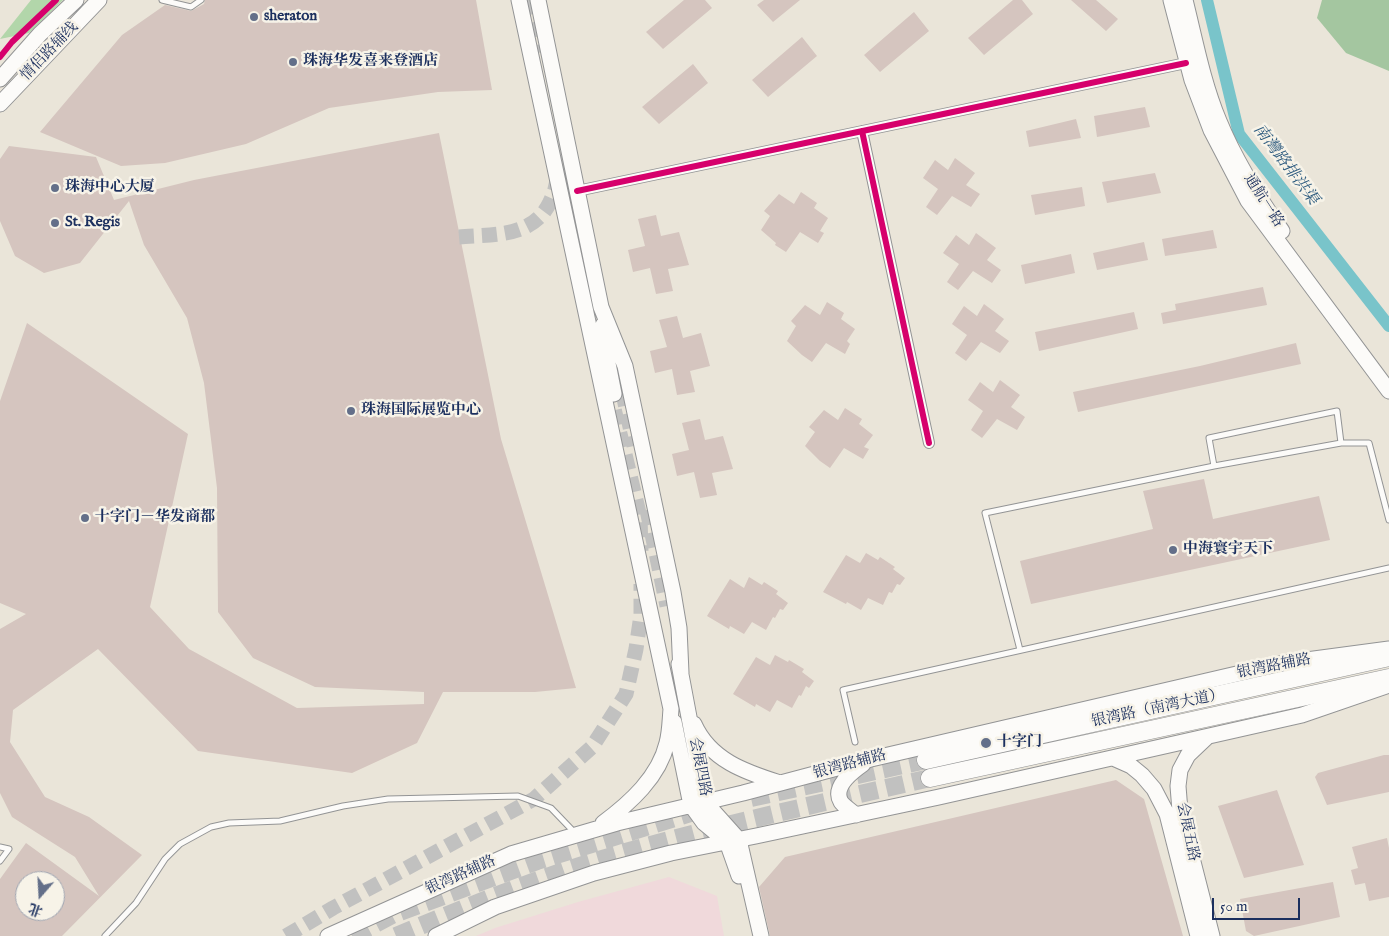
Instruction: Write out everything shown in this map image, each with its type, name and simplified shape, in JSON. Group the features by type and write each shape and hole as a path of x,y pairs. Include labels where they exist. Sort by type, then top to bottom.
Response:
{"highway":[{"name":"银湾路（南湾大道）","path":"926,760 1389,657"},
{"name":"银湾路（南湾大道）","path":"930,778 1389,678"}],"main road":[{"name":"情侣路辅线","path":"0,79 40,34 76,0"},
{"name":"情侣路辅线","path":"0,104 99,0"},
{"name":"会展四路","path":"519,0 671,708 698,804"},
{"path":"538,0 601,307 604,344 657,621 667,647 681,673"},
{"path":"1171,0 1186,63 1212,130 1248,201 1389,391"},
{"name":"通航一路","path":"1185,0 1205,79 1219,122 1244,172 1273,218 1389,377"},
{"path":"601,307 625,366 677,610 681,673"},
{"path":"667,606 681,673"},
{"name":"银湾路辅路","path":"328,936 511,854 617,823 871,759 1284,663 1389,649"},
{"name":"会展四路","path":"681,673 688,711 698,804"},
{"path":"436,936 495,907 594,873 670,853 856,815 1302,715 1389,686"},
{"path":"594,830 631,801 652,776 667,743 671,708"},
{"path":"688,711 699,734 711,750 724,760 753,774 780,783"},
{"name":"会展五路","path":"1207,737 1188,755 1180,770 1178,786 1180,811 1212,936"},
{"name":"会展五路","path":"1113,758 1130,766 1142,775 1154,788 1167,814 1198,936"},
{"path":"856,815 841,802 838,793 844,781 854,770 871,759"},
{"path":"698,804 704,823 733,841 762,936"},
{"path":"733,841 751,936"}],"street":[{"path":"577,191 1186,63"},
{"path":"862,131 929,443"}],"lane":[{"path":"162,0 191,7 201,0"},
{"path":"1214,466 1209,438 1337,411 1341,443"},
{"path":"1020,650 985,513 1214,466 1341,443 1370,443 1389,520"},
{"path":"855,742 843,690 1389,568"},
{"path":"105,936 136,903 165,859 180,844 211,826 229,822 280,822 342,806 388,799 518,796 551,808 577,835"},
{"path":"0,847 9,850 0,861"}],"shaded area":[{"path":"669,877 717,896 724,936 476,936 495,928 578,902"}],"green space":[{"path":"31,0 63,0 29,33 0,39"},
{"path":"1322,0 1389,0 1389,71 1346,53 1317,18"}],"building":[{"name":"珠海华发喜来登酒店","path":"205,0 476,0 492,90 438,92 329,108 246,144 165,163 121,166 40,132 122,35 165,5 191,11 204,4"},
{"path":"684,0 705,0 712,8 663,49 646,32"},
{"path":"764,0 800,0 773,22 757,5"},
{"path":"1013,0 1022,0 1033,14 984,55 968,38"},
{"path":"1071,0 1096,0 1118,19 1106,31"},
{"path":"914,12 929,31 880,72 864,55"},
{"path":"802,37 817,56 768,97 752,80"},
{"path":"693,64 708,83 659,124 642,107"},
{"path":"1145,107 1150,127 1097,137 1094,116"},
{"path":"1076,119 1081,138 1029,147 1026,131"},
{"name":"珠海国际展览中心","path":"439,133 501,439 576,688 535,692 443,692 417,743 352,773 198,751 98,649 13,710 10,742 45,797 89,817 142,855 62,936 0,936 0,879 26,843 65,871 15,871 15,921 65,921 65,871 99,896 75,857 12,817 0,793 0,629 26,614 0,603 0,401 27,323 188,434 150,607 189,649 297,708 424,704 424,692 315,687 253,658 218,612 217,488 204,383 187,318 144,245 129,201 80,263 44,273 15,256 0,221 0,159 9,146 96,157 114,200 194,180"},
{"path":"955,158 975,173 966,185 980,194 971,207 952,196 937,215 926,207 938,189 923,178 935,160 948,170"},
{"path":"1155,173 1161,193 1107,203 1102,182"},
{"path":"1082,187 1085,206 1035,215 1031,195"},
{"path":"801,192 817,203 814,208 828,218 820,231 824,233 818,243 800,232 786,252 775,245 776,243 761,230 770,216 764,211 779,194 794,204"},
{"path":"656,215 661,236 679,232 689,265 668,269 673,291 656,294 650,268 633,272 628,250 645,246 638,219"},
{"path":"1213,230 1217,248 1165,256 1162,239"},
{"path":"976,233 996,248 987,260 1001,270 992,283 973,271 958,290 947,282 959,264 943,253 956,235 969,245"},
{"path":"1144,242 1148,260 1097,270 1093,253"},
{"path":"1071,254 1075,273 1025,284 1021,265"},
{"path":"1263,287 1267,305 1163,324 1161,313 1176,310 1175,304"},
{"path":"827,302 844,313 841,319 855,329 847,341 850,344 845,354 826,343 812,362 787,341 796,326 791,321 805,305 820,315"},
{"path":"984,304 1004,319 995,331 1009,341 1000,353 981,342 966,361 955,353 967,335 952,324 964,306 977,316"},
{"path":"1134,312 1138,329 1039,351 1035,332"},
{"path":"677,316 683,338 701,333 710,366 690,371 695,392 677,395 672,369 655,373 650,351 667,347 659,320"},
{"path":"1296,343 1301,364 1078,412 1073,392 1200,366"},
{"path":"1000,380 1020,395 1011,407 1025,417 1017,430 997,419 982,438 971,430 983,411 968,400 980,382 993,392"},
{"path":"845,408 862,419 859,424 873,435 864,447 869,449 863,459 844,448 830,468 805,446 815,432 809,427 824,410 838,420"},
{"path":"700,419 705,440 723,436 733,469 712,473 717,495 700,498 694,472 677,476 672,454 689,450 682,423"},
{"name":"中海寰宇天下","path":"1204,479 1213,519 1319,496 1330,540 1031,604 1020,561 1153,529 1143,491"},
{"path":"866,553 878,560 880,557 895,567 893,569 905,578 900,585 897,584 892,593 889,592 883,605 868,598 861,610 823,592 846,555 860,563"},
{"path":"749,577 762,585 764,582 778,591 776,594 788,603 783,610 780,609 775,618 773,617 766,630 752,622 744,634 730,626 729,629 707,616 730,579 744,588"},
{"path":"775,655 788,662 789,660 804,669 802,672 814,681 809,688 806,686 792,708 777,700 770,712 756,704 755,707 733,694 756,657 770,665"},
{"path":"1389,755 1389,792 1327,805 1315,777 1318,773"},
{"path":"1116,780 1144,799 1183,936 770,936 759,887 785,857"},
{"path":"1277,790 1304,865 1244,878 1218,806"},
{"path":"1387,838 1389,848 1389,897 1369,901 1365,883 1355,885 1351,870 1358,868 1352,847"},
{"path":"1333,882 1340,917 1254,936 1246,931 1240,899"}],"waterway":[{"name":"南灣路排洪渠","path":"1207,0 1239,134 1389,326"}],"tunnel":[{"path":"527,0 538,53"},
{"path":"459,237 511,232 533,222 543,214 550,202 557,176"},
{"path":"613,346 634,446"},
{"path":"609,388 640,517 641,551"},
{"path":"647,510 667,606"},
{"path":"286,936 333,908 534,799 592,747 626,694 641,615 641,584"},
{"path":"751,798 926,760"},
{"path":"396,936 526,885 614,855 749,820 930,778"},
{"path":"352,936 392,915 537,861 694,812"}],"cycle path":[{"path":"0,57 12,42 56,0"},
{"path":"577,191 1186,63"},
{"path":"862,131 929,443"}],"place":[{"name":"sheraton","path":"254,17"},
{"name":"珠海华发喜来登酒店","path":"293,62"},
{"name":"珠海中心大厦","path":"55,188"},
{"name":"St. Regis","path":"55,223"},
{"name":"珠海国际展览中心","path":"351,411"},
{"name":"十字门－华发商都","path":"85,518"},
{"name":"中海寰宇天下","path":"1173,550"},
{"name":"十字门","path":"986,743"}]}
